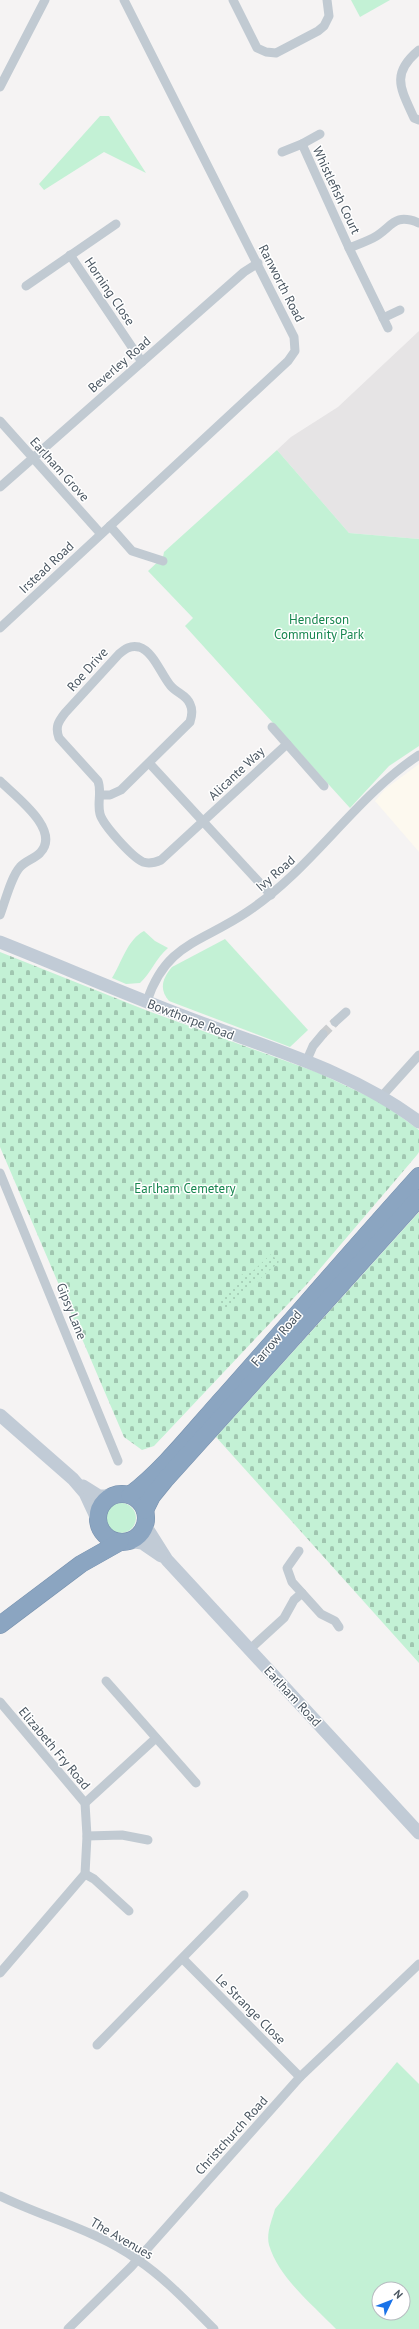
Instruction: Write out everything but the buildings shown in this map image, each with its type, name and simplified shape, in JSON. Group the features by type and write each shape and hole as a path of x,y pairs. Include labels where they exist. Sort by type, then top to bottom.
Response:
{"highway":[{"name":"Farrow Road","path":"130,1495 147,1481 176,1450 268,1347 343,1259 419,1176"},
{"name":"Farrow Road","path":"145,1517 152,1496 165,1480 419,1198"},
{"path":"0,1625 51,1585 81,1564 136,1536 145,1517 141,1504 130,1495 118,1494 110,1496 103,1503 98,1512 99,1525 104,1535 124,1542"},
{"path":"51,1585 92,1543 99,1525"}],"main road":[{"name":"Bowthorpe Road","path":"0,942 147,1001 333,1072 382,1096 419,1122"},
{"path":"0,1415 73,1479 99,1496 110,1496"},
{"path":"73,1479 85,1493 99,1525"},
{"name":"Earlham Road","path":"145,1517 167,1560"},
{"name":"Earlham Road","path":"124,1542 142,1543 167,1560 419,1833"}],"street":[{"path":"0,87 45,0"},
{"name":"Ranworth Road","path":"110,526 288,361 295,351 294,337 258,263 124,0"},
{"path":"233,0 257,48 266,52 276,53 318,31 324,26 329,16 327,0"},
{"path":"415,121 399,80 404,64 419,50"},
{"name":"Whistlefish Court","path":"282,152 302,144 320,134"},
{"name":"Whistlefish Court","path":"302,144 349,248 388,328"},
{"name":"Whistlefish Court","path":"349,248 374,238 396,220 409,219 419,223"},
{"name":"Horning Close","path":"26,286 116,224"},
{"name":"Horning Close","path":"70,255 142,362"},
{"name":"Beverley Road","path":"0,487 244,272 258,263"},
{"path":"383,318 400,310"},
{"name":"Earlham Grove","path":"0,421 101,534"},
{"path":"110,526 132,551 163,561"},
{"name":"Irstead Road","path":"0,628 110,526"},
{"name":"Roe Drive","path":"130,646 139,647 147,652 171,687 186,698 192,711 190,722 150,764 121,790 110,795 100,795 98,781 59,738 56,731 57,724 119,654 130,646"},
{"path":"272,727 324,786"},
{"name":"Alicante Way","path":"100,795 100,814 103,822 135,857 147,863 161,860 287,744"},
{"name":"Ivy Road","path":"147,1001 154,980 173,956 247,912 271,895 328,842 395,772 419,755"},
{"path":"150,764 271,895"},
{"path":"0,781 41,822 47,835 45,846 40,853 20,867 15,874 0,915"},
{"path":"336,1022 346,1012"},
{"path":"306,1062 313,1046 323,1034"},
{"path":"382,1096 419,1056"},
{"name":"Gipsy Lane","path":"0,1172 118,1460"},
{"path":"299,1551 287,1568 292,1582 322,1614 335,1622 339,1627"},
{"path":"250,1649 284,1618 294,1600 302,1593"},
{"path":"106,1681 196,1783"},
{"name":"Elizabeth Fry Road","path":"0,1702 85,1803 85,1874"},
{"path":"85,1803 156,1738"},
{"path":"86,1836 122,1835 148,1840"},
{"path":"0,1973 85,1874 94,1879 130,1911"},
{"path":"97,2045 183,1959 244,1895"},
{"name":"Le Strange Close","path":"183,1959 300,2077"},
{"name":"Christchurch Road","path":"68,2329 137,2259 300,2077 419,1964"},
{"name":"The Avenues","path":"0,2196 84,2231 137,2259 163,2280 214,2329"}],"shaded area":[{"path":"419,331 419,539 349,533 277,450 291,437 338,407"},
{"path":"419,764 419,852 375,801 385,789"}],"green space":[{"path":"351,0 390,0 360,17"},
{"path":"100,116 109,116 146,173 104,152 44,190 39,184"},
{"name":"Henderson Community Park","path":"277,450 349,533 419,539 419,746 389,766 350,808 185,626 193,618 148,571 163,557 164,552"},
{"path":"144,931 155,941 168,948 160,956 140,983 126,984 112,978 133,940"},
{"path":"225,939 308,1030 290,1047 169,1001 166,997 163,984 172,967"},
{"name":"Earlham Cemetery","path":"0,952 148,1011 319,1073 382,1103 419,1130 419,1152 417,1155 307,1284 154,1446 142,1450 124,1437 0,1147"},
{"path":"419,1212 419,1663 216,1437"},
{"path":"271,1254 279,1262 226,1309 219,1301 238,1284 241,1275 254,1270"},
{"path":"121,1503 132,1507 136,1518 132,1529 121,1533 110,1529 106,1518 110,1507"},
{"path":"397,2062 419,2084 419,2329 336,2329 307,2301 280,2269 269,2245 268,2236 275,2209"}],"tunnel":[{"path":"323,1034 335,1022"}]}
